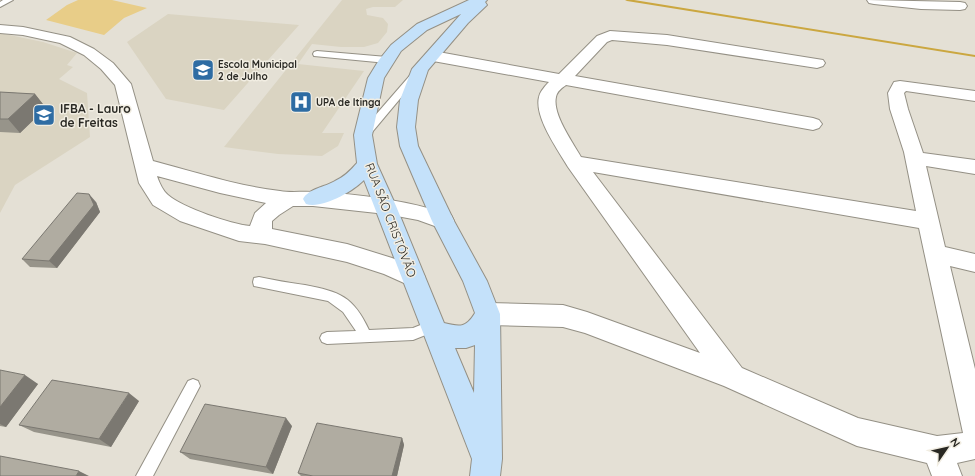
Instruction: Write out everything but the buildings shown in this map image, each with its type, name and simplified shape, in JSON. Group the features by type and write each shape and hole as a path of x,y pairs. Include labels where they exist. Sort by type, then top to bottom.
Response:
{"main road":[{"name":"RUA SÃO CRISTÓVÃO","path":"480,0 456,17 427,62 409,100 406,111 406,127 409,146 443,221 476,281 488,314 486,467"},
{"name":"RUA SÃO CRISTÓVÃO","path":"486,0 456,17 414,33 396,48 376,78 363,136 367,164 386,206 434,328 486,467"},
{"path":"313,199 350,184 360,175 367,164"},
{"path":"434,328 451,336 463,338 477,332 488,314"}],"street":[{"path":"874,0 921,5 960,6"},
{"path":"938,0 975,11"},
{"path":"0,29 64,40 89,52 107,66 123,84 149,183 160,200 194,218 239,233 265,236 347,253 392,267 413,277"},
{"path":"733,377 575,162 559,134 550,114 547,99 555,85 562,80 602,39 610,35 667,40 817,63"},
{"path":"427,62 562,80 813,124"},
{"path":"975,96 922,87 900,86 896,90 896,96 914,158 927,221 936,254 975,428"},
{"path":"914,158 975,166"},
{"path":"575,162 927,221"},
{"path":"145,166 220,186 288,200 313,199 386,206 443,221"},
{"path":"265,236 261,231 261,224 265,215 272,209 288,200"},
{"path":"936,254 975,263"},
{"path":"488,314 562,316 587,323 733,377 856,432 942,464 960,448 975,444"}],"lane":[{"path":"0,5 9,0"},
{"path":"317,54 387,60"},
{"path":"363,136 427,62"},
{"path":"259,282 331,296 341,301 361,326 366,337"},
{"path":"328,338 413,334 434,328"},
{"path":"144,476 193,386"}],"shaded area":[{"path":"78,0 112,0 147,8 124,18 104,35 46,20 67,5"},
{"name":"UPA de Itinga","path":"342,0 403,0 395,7 373,7 366,9 367,15 383,18 388,24 387,32 378,43 364,47 341,47 312,44 298,64 364,71 322,133 344,133 338,146 322,156 278,154 224,147"},
{"name":"Escola Municipal 2 de Julho","path":"168,14 299,25 224,110 166,99 127,42"},
{"name":"IFBA - Lauro de Freitas","path":"0,33 43,42 77,53 67,65 73,67 59,79 87,93 90,137 15,185 0,213"}],"waterway":[{"path":"627,0 975,56"}],"place":[{"name":"Escola Municipal 2 de Julho","path":"203,70"},
{"name":"UPA de Itinga","path":"301,102"},
{"name":"IFBA - Lauro de Freitas","path":"44,115"}]}
